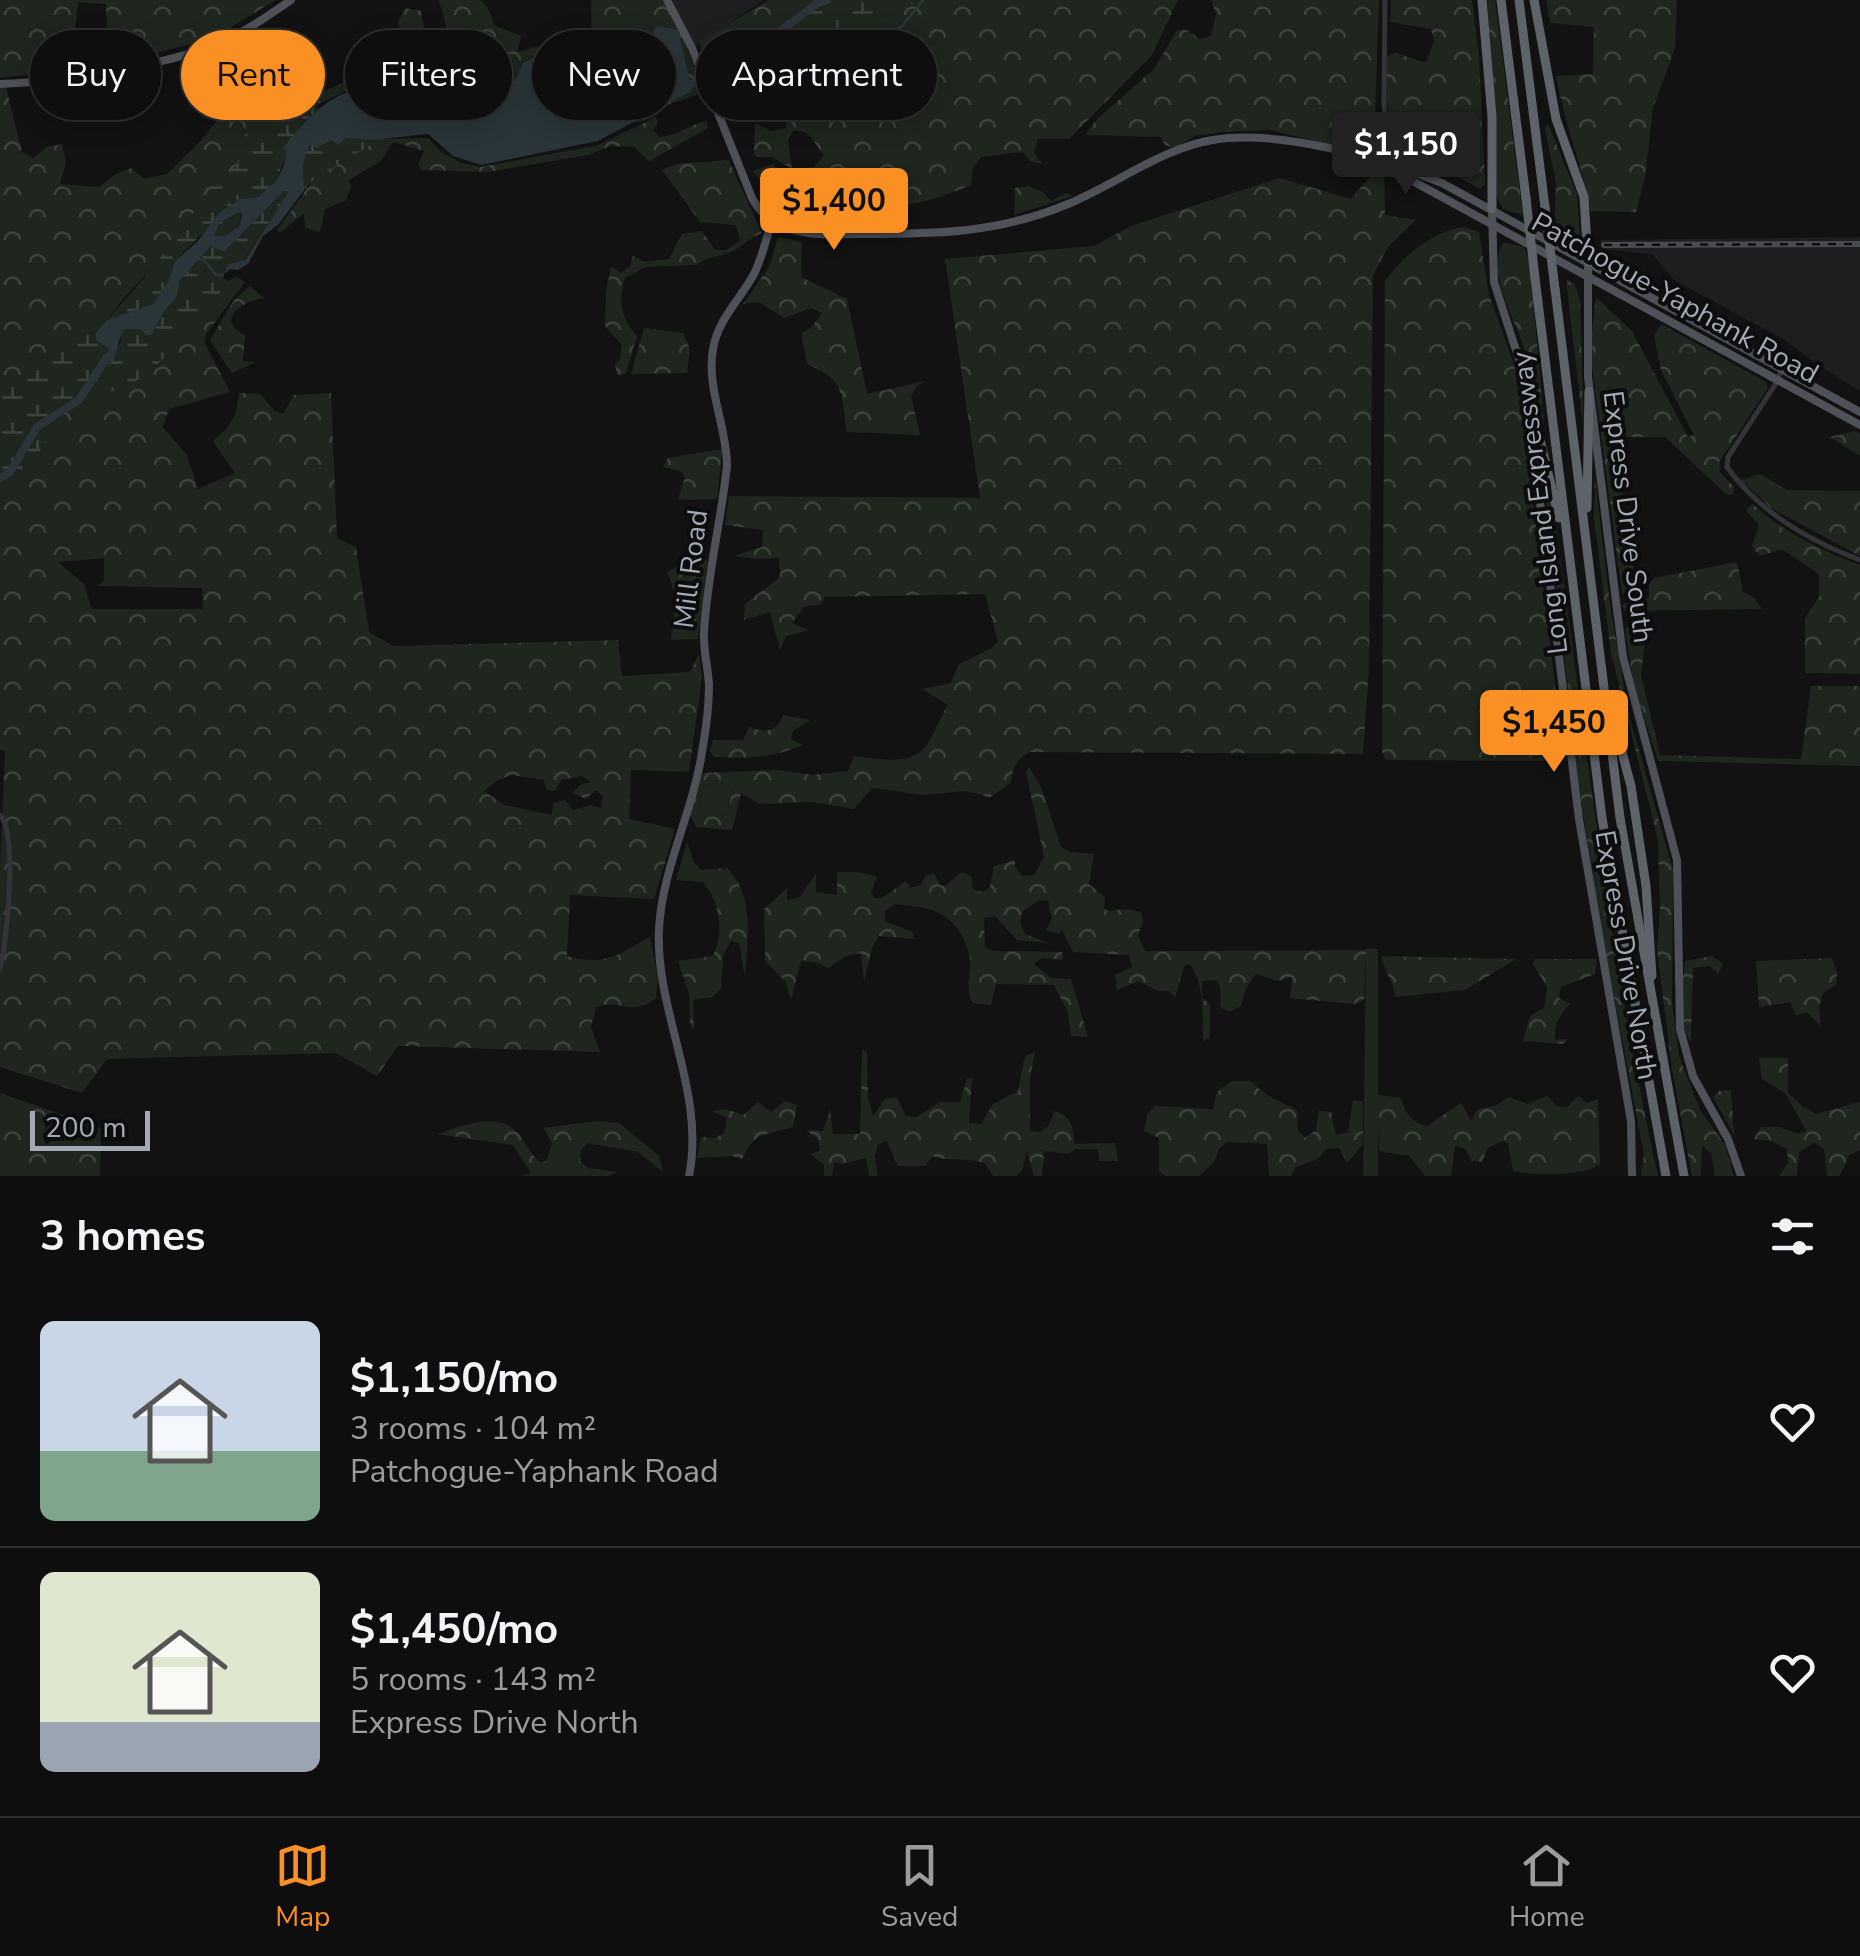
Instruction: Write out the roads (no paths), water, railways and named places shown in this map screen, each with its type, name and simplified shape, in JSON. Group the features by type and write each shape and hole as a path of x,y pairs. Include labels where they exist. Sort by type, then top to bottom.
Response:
{"highway":[{"path":"1482,0 1492,117 1492,210"},
{"name":"Long Island Expressway","path":"1502,0 1604,832 1666,1176"},
{"name":"Long Island Expressway","path":"1519,0 1627,861 1684,1176"},
{"path":"1534,0 1553,110 1586,204 1588,262"},
{"path":"1523,370 1572,576"},
{"path":"1587,554 1589,391"}],"main road":[{"path":"0,84 118,68 205,48 251,27 292,0"},
{"path":"667,0 692,48 756,204 764,246"},
{"name":"Patchogue-Yaphank Road","path":"772,222 818,234 940,234 986,229 1058,208 1189,147 1220,139 1266,138 1367,157 1442,183 1860,412"},
{"name":"Patchogue-Yaphank Road","path":"1391,166 1860,425"},
{"path":"756,204 772,222"},
{"name":"Express Drive North","path":"1492,210 1493,275 1523,370 1581,831 1630,1111 1632,1176"},
{"name":"Mill Road","path":"688,1176 692,1130 678,1040 660,963 659,923 701,761 708,709 704,628 727,466 712,355 720,325 754,274 772,222"},
{"name":"Express Drive South","path":"1588,262 1589,391 1626,671 1677,860 1681,1037 1690,1068 1728,1139 1741,1176"},
{"path":"1586,306 1592,286 1608,286"}],"street":[{"path":"1385,0 1384,105 1391,166"},
{"path":"1367,157 1384,151 1386,137"},
{"path":"1386,137 1400,160 1442,183"},
{"path":"1782,368 1728,457 1726,468 1779,518 1824,545 1860,560"},
{"path":"0,969 8,918 9,828 2,816"}],"waterway":[{"path":"782,30 827,0"},
{"path":"895,30 923,0"},
{"path":"679,87 696,83"},
{"path":"198,259 205,261 216,275 223,275"},
{"path":"0,478 10,472 37,427 79,400 107,357"}],"railway":[{"path":"1604,245 1860,244"}]}
